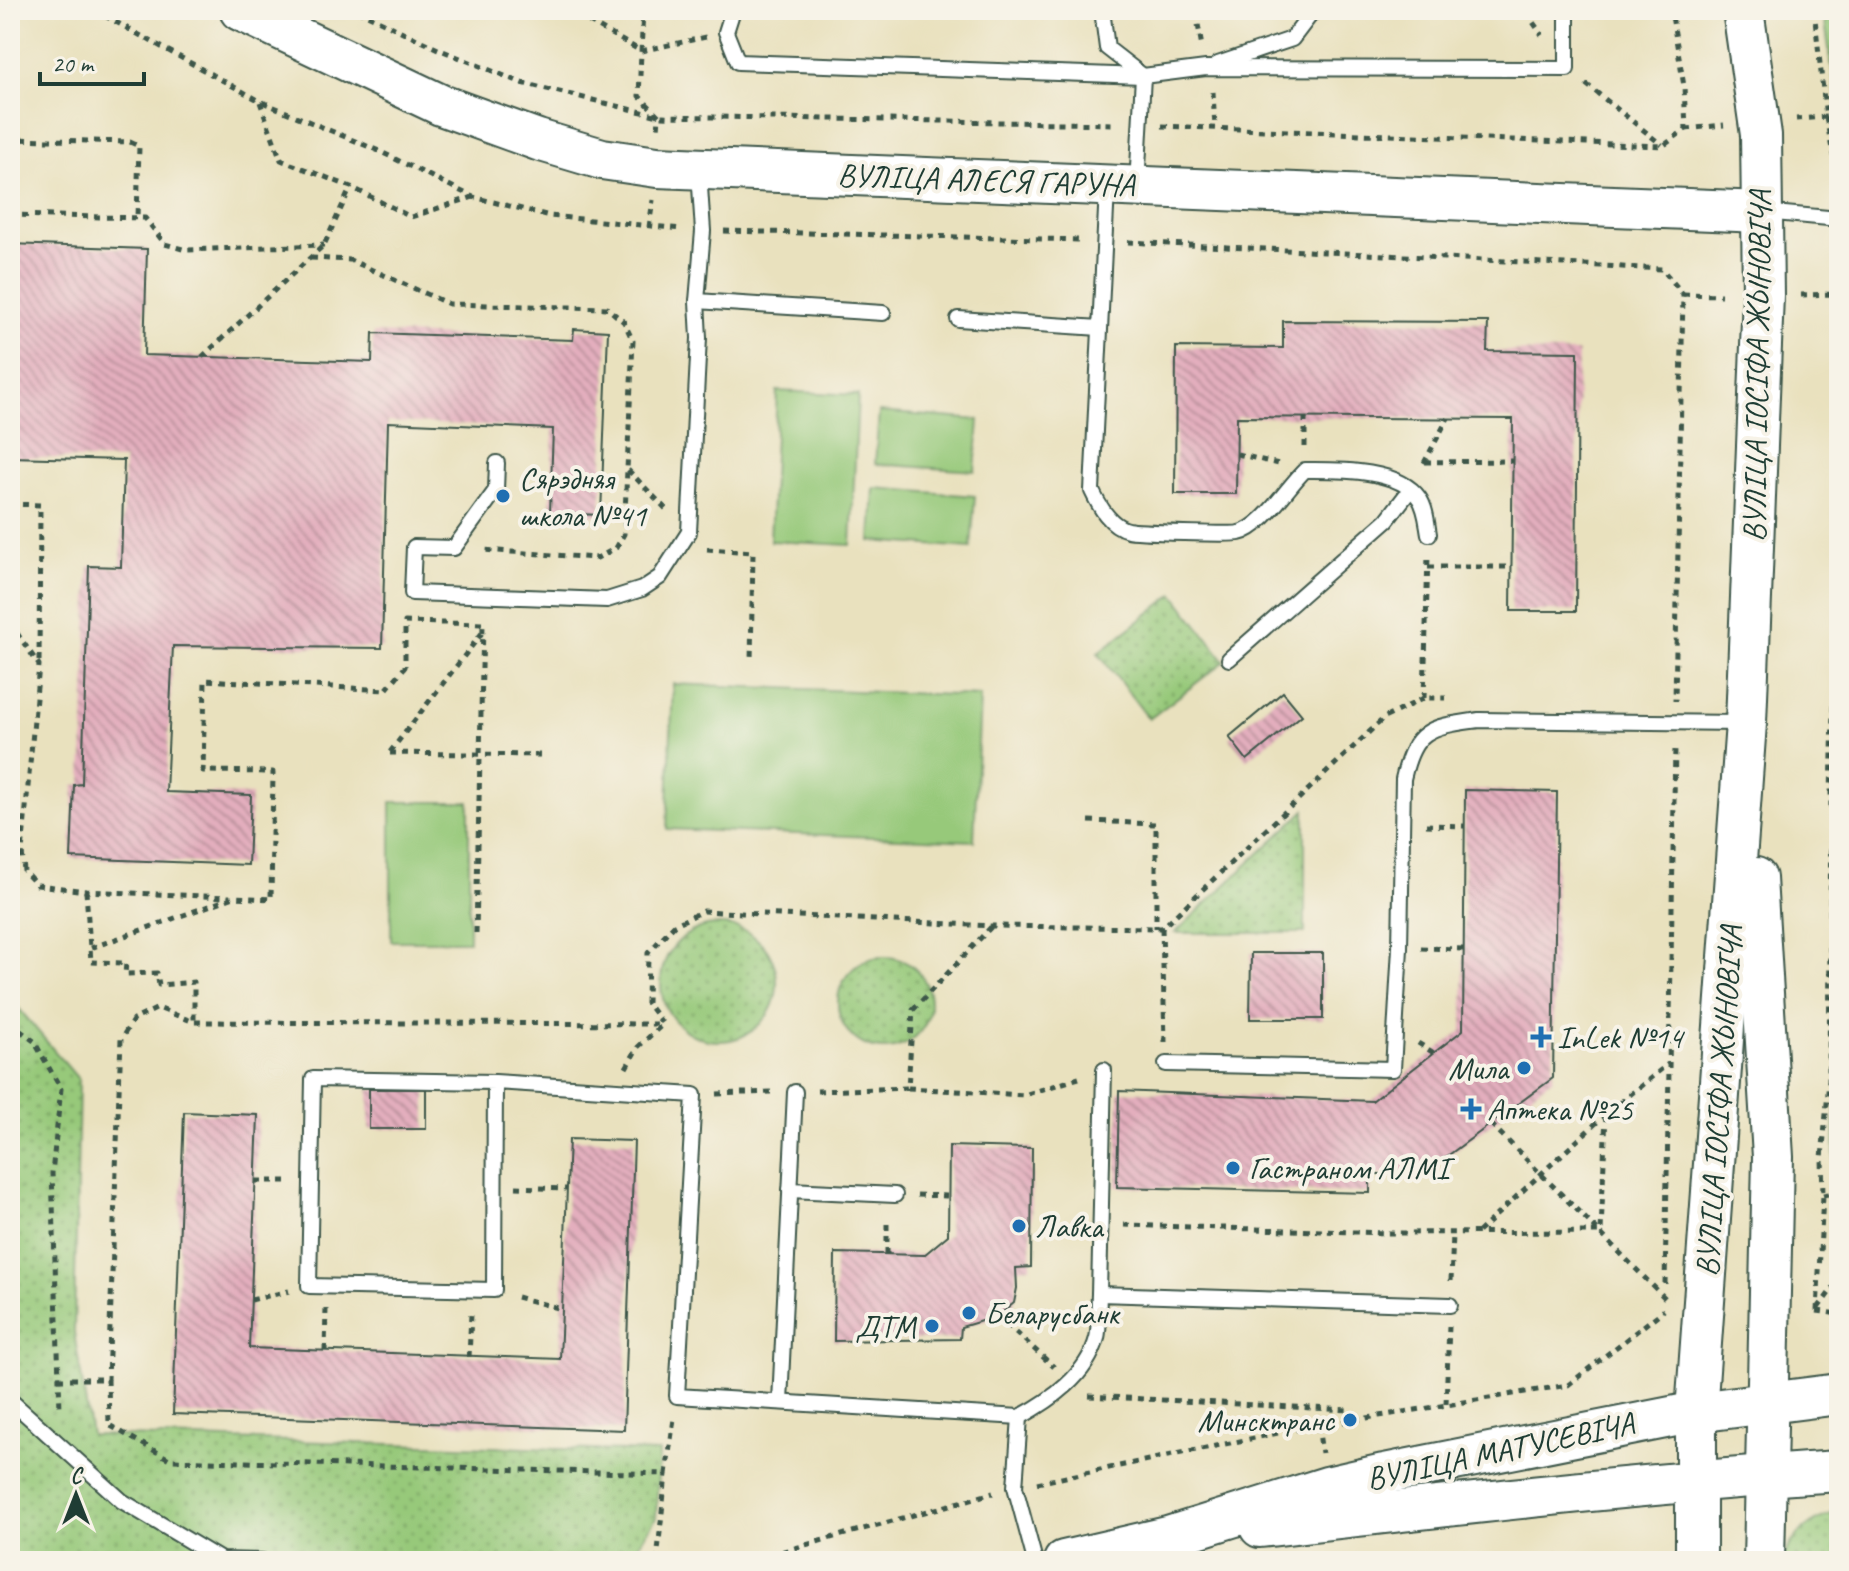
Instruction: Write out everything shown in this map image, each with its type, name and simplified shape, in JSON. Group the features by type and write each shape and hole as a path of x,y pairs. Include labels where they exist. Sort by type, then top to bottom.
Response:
{"main road":[{"name":"ВУЛІЦА АЛЕСЯ ГАРУНА","path":"240,10 441,105 602,159 657,167 1762,212"},
{"name":"ВУЛІЦА ІОСІФА ЖЫНОВІЧА","path":"1696,1561 1696,1412 1746,723 1763,295 1761,135 1743,10"},
{"name":"ВУЛІЦА ІОСІФА ЖЫНОВІЧА","path":"1746,723 1773,1157 1764,1561"},
{"name":"ВУЛІЦА МАТУСЕВІЧА","path":"1064,1561 1168,1537 1327,1487 1573,1434 1766,1401 1839,1394"},
{"name":"ВУЛІЦА МАТУСЕВІЧА","path":"1168,1537 1695,1479 1839,1471"}],"lane":[{"path":"733,10 726,32 738,62 1143,76 1206,68 1567,69 1567,10"},
{"path":"1102,10 1107,48 1143,76"},
{"path":"1206,68 1292,39 1314,10"},
{"path":"1143,76 1140,125 1122,186 1100,328 1092,491 1103,512 1127,530 1240,533 1266,515 1289,484 1305,470 1369,471 1401,484 1419,496 1426,513 1429,534"},
{"path":"497,463 496,490 454,548 414,547 412,593 607,600 642,589 660,577 689,532 699,338 697,301 703,231 698,168"},
{"path":"1762,212 1839,219"},
{"path":"697,301 883,313"},
{"path":"958,319 1100,328"},
{"path":"1229,659 1387,520 1410,490"},
{"path":"1166,1064 1393,1069 1400,948 1403,779 1409,754 1418,741 1439,726 1479,720 1746,723"},
{"path":"495,1082 494,1290 309,1286 313,1079 495,1082 694,1095 677,1396 1020,1417 1053,1398 1070,1381 1082,1368 1097,1339 1104,1070"},
{"path":"780,1402 795,1092"},
{"path":"790,1190 891,1194"},
{"path":"1099,1294 1450,1305"},
{"path":"10,1400 122,1501 221,1560 262,1561"},
{"path":"1020,1417 1015,1487 1035,1561"}],"path":[{"path":"357,10 438,49 522,83 659,116 1140,125 1663,146 1686,129 1724,125"},
{"path":"568,10 641,51 726,32"},
{"path":"643,10 639,96 659,116 657,167 649,227"},
{"path":"1192,10 1196,13 1241,14 1248,10"},
{"path":"1671,10 1684,86 1686,129"},
{"path":"1814,10 1826,117 1839,187"},
{"path":"260,101 281,160 351,187 411,217 473,197"},
{"path":"1791,120 1826,117"},
{"path":"10,139 130,142 139,146 137,218"},
{"path":"202,357 324,245 351,187"},
{"path":"10,215 145,218 165,244 186,250 324,245"},
{"path":"748,1561 1015,1487 1288,1431 1568,1385 1664,1312 1683,294 1721,295"},
{"path":"1800,295 1839,294"},
{"path":"1410,490 1448,418"},
{"path":"1237,454 1305,470"},
{"path":"1425,462 1512,461"},
{"path":"1817,1311 1822,1158 1829,1081 1831,796 1838,641 1839,461"},
{"path":"627,470 707,549 753,552 751,661"},
{"path":"10,504 40,505 39,665 22,852 24,871 37,885 86,891 234,897"},
{"path":"663,1024 647,1003 648,953 674,925 703,911 992,926 1159,928 1384,718 1424,698 1429,534"},
{"path":"1428,567 1511,567"},
{"path":"10,623 39,665"},
{"path":"476,933 483,624"},
{"path":"483,633 390,753 543,755"},
{"path":"1832,767 1839,758"},
{"path":"1831,796 1839,796"},
{"path":"1089,821 1156,824 1166,1064"},
{"path":"1403,824 1465,826"},
{"path":"86,891 91,962 126,963 125,974 157,973 159,985 194,982 194,1022"},
{"path":"992,926 913,1010 908,1088 1024,1095 1104,1070"},
{"path":"1400,948 1464,949"},
{"path":"663,1024 194,1022 158,1008 133,1020 121,1039 108,1379 109,1425 171,1460 666,1474"},
{"path":"10,1023 34,1041 61,1089 52,1173 59,1407"},
{"path":"615,1090 638,1047 663,1024"},
{"path":"1477,1233 1606,1114 1669,1063"},
{"path":"1829,1081 1839,1090"},
{"path":"1601,1232 1606,1114"},
{"path":"1491,1124 1665,1298"},
{"path":"256,1181 311,1182"},
{"path":"494,1186 567,1189"},
{"path":"1823,1195 1839,1192"},
{"path":"887,1254 891,1194"},
{"path":"1101,1224 1387,1233 1601,1232"},
{"path":"1817,1311 1839,1280"},
{"path":"251,1300 309,1286"},
{"path":"325,1351 326,1286"},
{"path":"469,1357 471,1290"},
{"path":"494,1290 562,1309"},
{"path":"1817,1311 1839,1314"},
{"path":"998,1316 1087,1396 1349,1410 1350,1420"},
{"path":"58,1379 108,1379"},
{"path":"657,1561 677,1396"}],"green space":[{"path":"1823,10 1839,10 1839,112"},
{"path":"777,391 858,395 851,545 770,541"},
{"path":"879,412 979,420 975,471 875,464"},
{"path":"874,488 975,496 971,548 871,541"},
{"path":"1174,594 1225,661 1149,719 1098,653"},
{"path":"673,684 980,696 974,841 667,829"},
{"path":"391,802 469,802 469,941 391,941"},
{"path":"1305,810 1305,933 1175,933"},
{"path":"719,925 741,930 760,942 772,961 777,983 772,1005 760,1024 741,1036 719,1041 697,1036 678,1024 666,1005 661,983 666,961 678,942 697,930"},
{"path":"884,957 901,961 916,971 926,986 930,1003 926,1020 916,1035 901,1045 884,1049 867,1045 852,1035 842,1020 838,1003 842,986 852,971 867,961"},
{"path":"10,998 79,1080 74,1333 91,1435 659,1452 656,1518 628,1561 10,1561"},
{"path":"1839,1109 1839,1183 1834,1184 1835,1110"},
{"path":"1839,1511 1839,1558 1836,1561 1781,1561 1804,1529"}],"building":[{"path":"10,244 147,249 144,355 372,362 373,333 573,340 574,329 608,331 601,515 550,513 553,429 388,422 382,648 173,646 166,792 251,795 248,865 71,858 74,785 82,784 89,566 121,567 124,460 10,457"},
{"path":"1283,321 1488,322 1487,351 1578,352 1576,611 1511,611 1513,419 1237,417 1236,494 1175,494 1176,347 1283,348"},
{"path":"1283,692 1302,715 1247,760 1229,737"},
{"path":"1465,790 1557,792 1553,1078 1423,1174 1370,1174 1370,1193 1117,1187 1119,1091 1372,1101 1463,1030"},
{"path":"1251,953 1323,953 1323,1019 1250,1019"},
{"path":"369,1089 426,1089 426,1129 369,1129"},
{"path":"184,1112 258,1115 249,1348 560,1359 569,1139 634,1141 624,1430 173,1414"},
{"path":"949,1146 1032,1148 1031,1267 1016,1268 1014,1303 998,1316 961,1327 960,1339 834,1341 835,1253 924,1255 948,1235"}],"place":[{"name":"Сярэдняя школа №41","path":"503,496"},
{"name":"InLek №14","path":"1541,1037"},
{"name":"Мила","path":"1524,1068"},
{"name":"Аптека №25","path":"1471,1109"},
{"name":"Гастраном АЛМІ","path":"1233,1168"},
{"name":"Лавка","path":"1019,1226"},
{"name":"Беларусбанк","path":"969,1313"},
{"name":"ДТМ","path":"932,1326"},
{"name":"Минсктранс","path":"1350,1420"}]}
